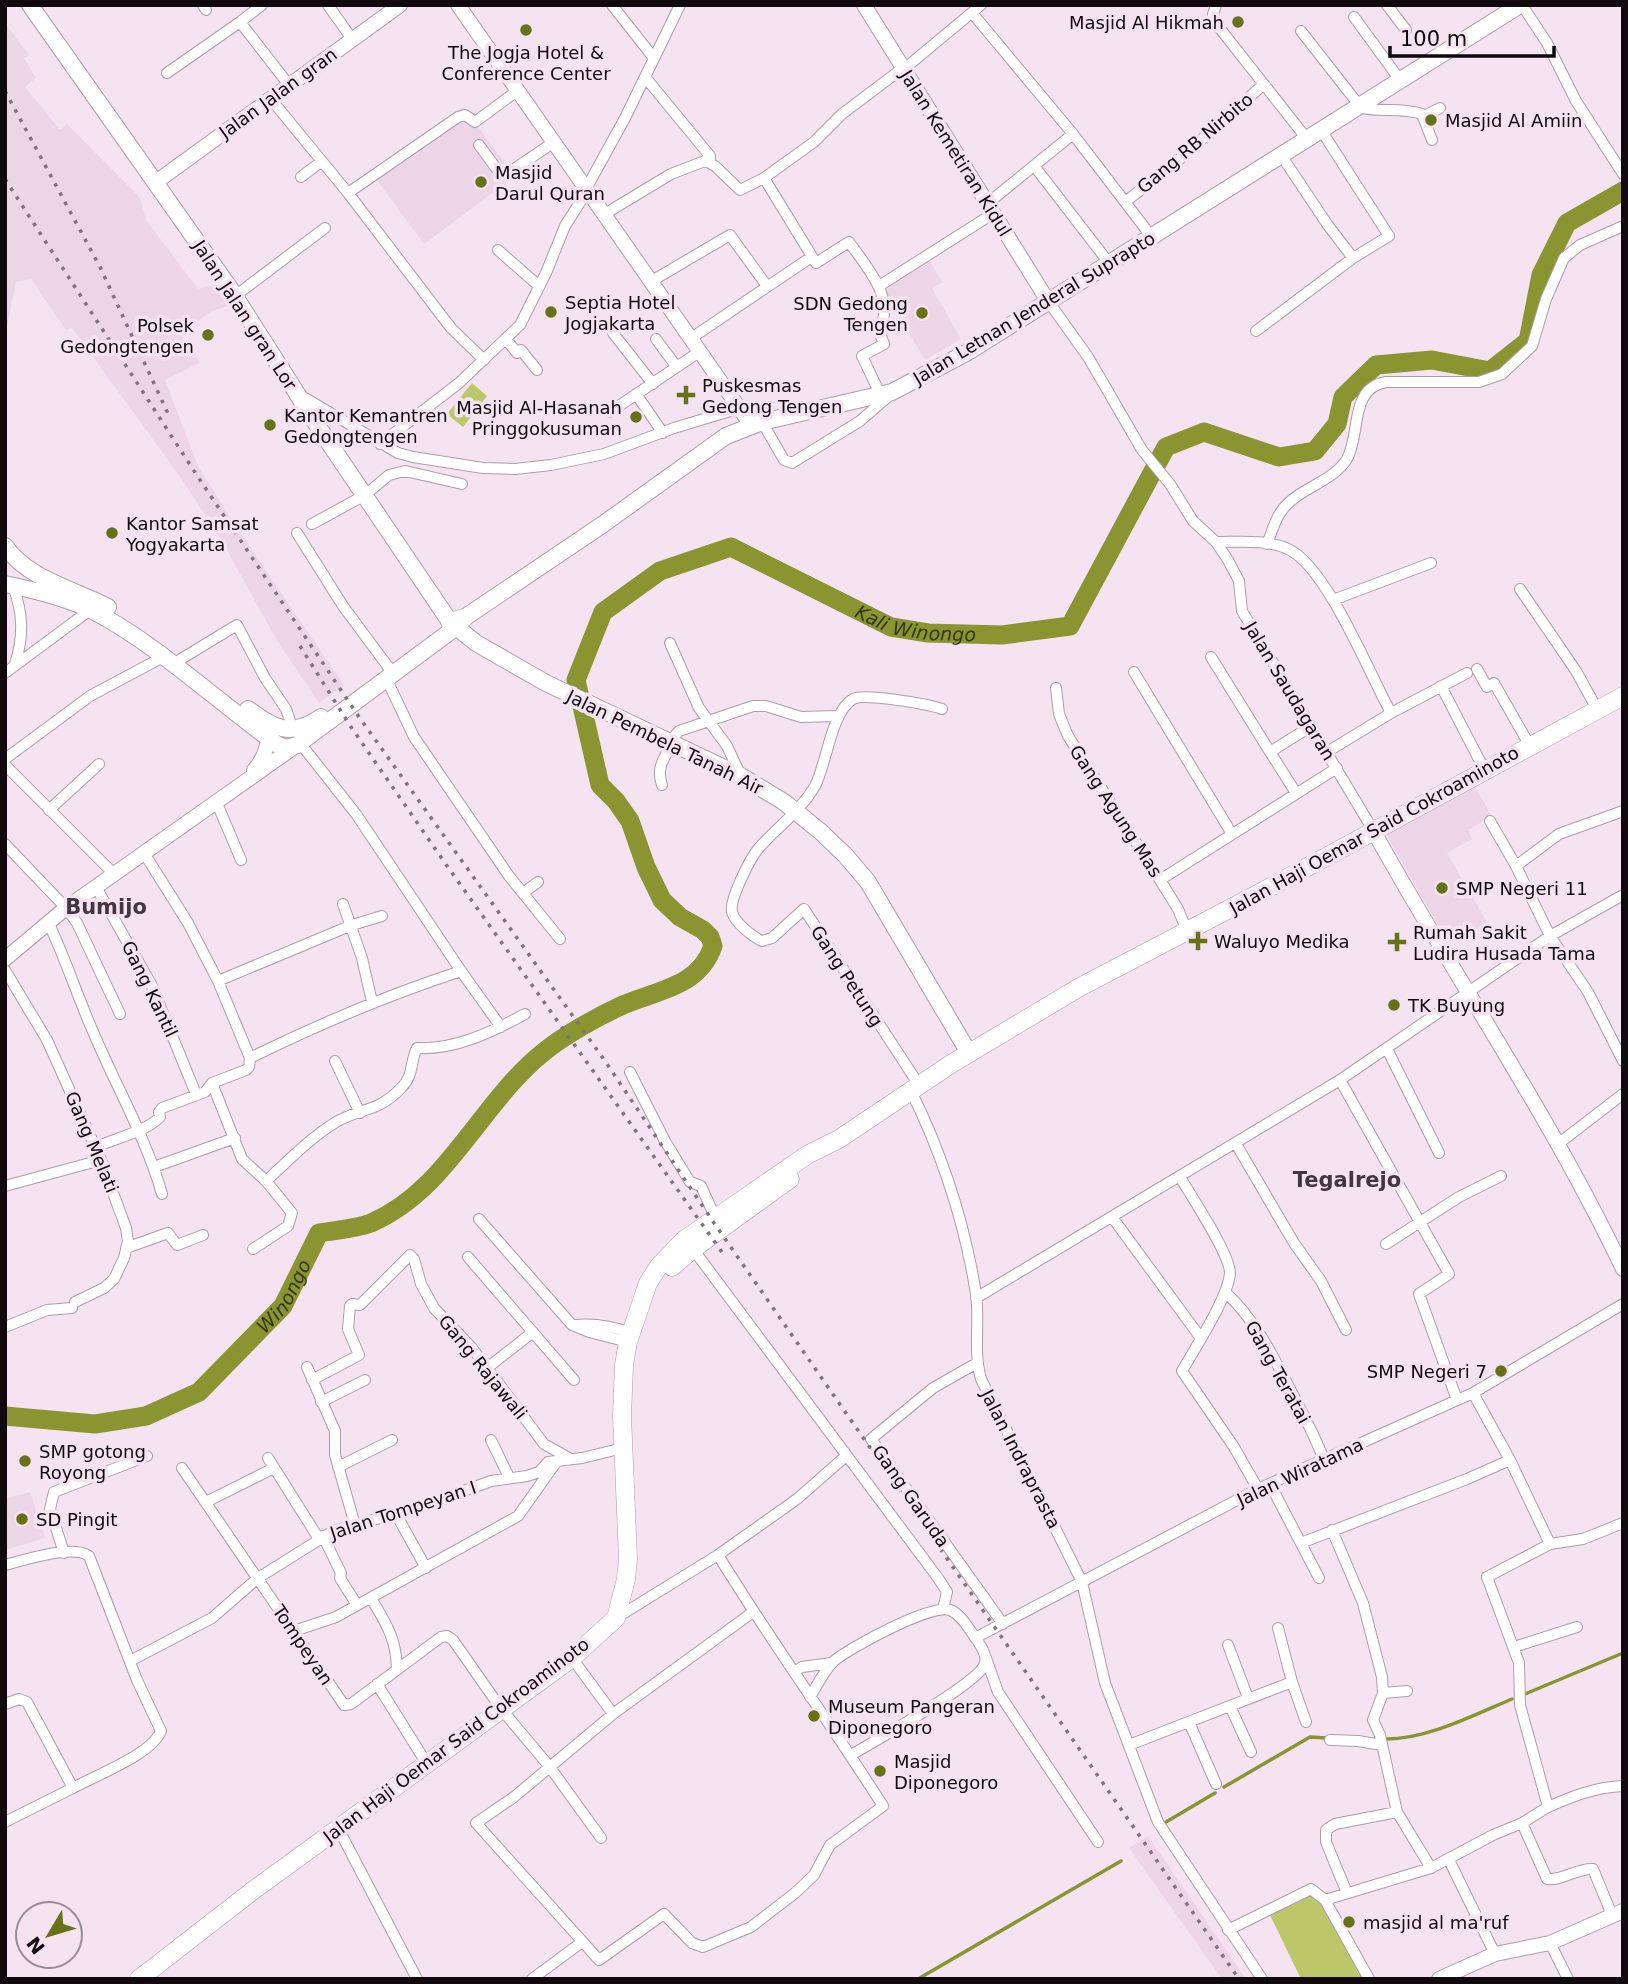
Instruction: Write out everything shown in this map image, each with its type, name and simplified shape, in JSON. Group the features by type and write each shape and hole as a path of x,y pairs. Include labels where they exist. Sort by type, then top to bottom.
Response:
{"main road":[{"name":"Jalan Jalan gran Lor","path":"30,5 235,296 365,495 457,623"},
{"name":"Jalan Letnan Jenderal Suprapto","path":"297,739 307,726 388,674 715,443 756,424 886,394 968,352 1521,5"},
{"path":"5,546 10,554 25,566 109,608 263,720 297,739 286,748 268,737 163,657 90,610 56,597 9,585"},
{"name":"Jalan Pembela Tanah Air","path":"457,623 484,648 549,685 741,776 797,812 846,856 868,882 969,1053"},
{"name":"Jalan Haji Oemar Said Cokroaminoto","path":"139,1979 338,1828 572,1658 615,1618 626,1579 628,1559 621,1394 630,1337 648,1283 659,1266 684,1240 807,1155 839,1139 969,1053 1080,987 1423,805 1484,769 1622,698"},
{"name":"Jalan Haji Oemar Said Cokroaminoto","path":"642,1301 693,1249 818,1160 839,1139"}],"street":[{"path":"167,73 262,5"},
{"path":"328,5 352,39"},
{"name":"Jalan Jalan gran","path":"156,182 400,5"},
{"path":"458,5 699,352 740,408 785,460 792,463 860,421 886,394 863,357 884,344 879,331 884,322 886,306 879,286 849,242 816,263 764,178"},
{"path":"611,5 653,57"},
{"path":"380,444 460,383 520,325 565,226 587,190 680,5"},
{"name":"Jalan Kemetiran Kidul","path":"863,5 1048,301"},
{"path":"706,161 740,190 764,178 814,142 842,114 917,60 981,5"},
{"path":"1216,5 1214,21 1307,139"},
{"path":"1387,5 1406,30"},
{"path":"1521,5 1547,43 1576,101 1623,174"},
{"path":"973,14 1073,134 1151,236"},
{"path":"1354,17 1400,80"},
{"path":"240,22 289,85"},
{"path":"1301,32 1358,106 1370,111 1409,111 1424,116 1440,108"},
{"path":"603,215 671,174 706,161 710,156 645,77"},
{"name":"Gang RB Nirbito","path":"1126,201 1165,172 1264,84"},
{"path":"348,193 458,117 465,115 475,122 517,91"},
{"path":"270,98 348,193 451,328 484,360"},
{"path":"1424,116 1432,140"},
{"path":"1256,331 1353,258 1390,236 1321,130"},
{"path":"879,286 991,208 1073,134"},
{"path":"480,145 496,168 507,174 554,142"},
{"path":"1281,155 1353,258"},
{"path":"302,177 322,161"},
{"path":"1035,167 1109,263"},
{"path":"1267,544 1284,507 1345,461 1350,451 1362,400 1368,390 1386,382 1479,382 1502,374 1523,356 1535,340 1546,299 1564,258 1580,245 1623,226"},
{"path":"235,296 325,228"},
{"path":"650,282 730,235 767,286"},
{"path":"498,250 539,286"},
{"path":"690,338 807,260"},
{"name":"Jalan Saudagaran","path":"1048,301 1088,357 1142,450 1164,477 1193,521 1216,542 1236,573 1242,611 1373,830"},
{"path":"613,333 653,384"},
{"path":"506,339 517,353 521,350 537,370"},
{"path":"656,339 677,366"},
{"path":"610,412 699,352"},
{"path":"298,394 380,444 413,457 483,468 515,469 551,465 604,454 740,408"},
{"path":"636,394 663,433"},
{"path":"312,524 365,495 389,475 405,471 462,484"},
{"path":"297,533 388,674 414,737 523,893 560,939"},
{"path":"1216,542 1267,544 1289,550 1298,556 1333,600 1391,713"},
{"path":"1333,600 1431,563"},
{"path":"9,585 20,605 22,622 22,639 15,664"},
{"path":"1520,589 1576,671 1597,709"},
{"path":"5,673 90,610"},
{"path":"180,659 237,625 265,678 286,709 297,739 356,814 501,1027"},
{"path":"670,643 699,708 727,746 741,776"},
{"path":"5,759 90,696 163,657"},
{"path":"1211,657 1296,793"},
{"path":"1326,752 1391,713 1472,671 1487,687 1494,683 1530,746"},
{"path":"1133,672 1232,834"},
{"path":"1441,686 1484,769"},
{"name":"Gang Agung Mas","path":"1056,688 1059,714 1068,736 1178,909 1187,931"},
{"path":"797,812 816,784 837,716 851,700 859,697 914,702 942,709"},
{"path":"662,785 658,774 665,740 679,731 752,705 766,706 801,717 837,716"},
{"path":"1270,752 1310,727"},
{"path":"246,779 262,762 268,737"},
{"path":"5,959 66,908 216,801 297,739"},
{"path":"49,810 99,764"},
{"path":"1160,880 1337,768"},
{"path":"7,771 114,874"},
{"path":"216,801 241,860"},
{"path":"1516,866 1559,834 1623,811"},
{"name":"Gang Petung","path":"797,812 757,850 743,874 733,903 733,916 754,937 762,941 768,940 804,909 915,1088"},
{"path":"1490,821 1516,866 1550,936 1588,992 1623,1061"},
{"path":"1373,830 1424,922 1558,1143 1619,1251 1623,1269"},
{"path":"5,844 77,923 120,1014"},
{"path":"96,1147 127,1133 139,1131 160,1117 162,1108 206,1091 212,1083 249,1068 250,1058 218,981 188,923 144,853"},
{"path":"523,893 538,881"},
{"name":"Gang Kantil","path":"96,887 152,984 196,1094"},
{"path":"976,1298 1340,1080 1550,936 1623,895"},
{"path":"343,904 352,925 372,1002"},
{"path":"218,981 352,925 382,916"},
{"path":"49,923 94,1034 139,1131 162,1194"},
{"name":"Gang Melati","path":"5,970 43,1031 102,1160 126,1228 126,1248"},
{"path":"250,1058 318,1024 461,971"},
{"path":"266,1181 326,1129 340,1120 382,1105 402,1087 412,1073 417,1048 436,1049 490,1032 525,1014"},
{"path":"1387,1049 1439,1153"},
{"path":"335,1061 360,1113"},
{"path":"631,1072 665,1141 690,1182 701,1186 715,1217"},
{"path":"1340,1080 1449,1274 1419,1294 1457,1400"},
{"path":"212,1083 242,1159 266,1181 289,1209 292,1217 283,1230 253,1250"},
{"name":"Jalan Indraprasta","path":"915,1088 969,1254 976,1298 977,1363 996,1412 1082,1582 1102,1673 1158,1822 1262,1979"},
{"path":"1558,1143 1623,1094"},
{"path":"154,1167 235,1138"},
{"path":"1236,1144 1294,1243 1321,1281 1346,1330"},
{"path":"5,1186 102,1160"},
{"path":"1386,1244 1419,1221 1501,1176"},
{"path":"1180,1177 1228,1264 1230,1274 1225,1292 1182,1371 1234,1447 1258,1489"},
{"path":"1112,1217 1200,1337"},
{"path":"480,1219 572,1325 592,1323 630,1337"},
{"path":"5,1327 47,1310 74,1305 104,1288 120,1269 126,1248 168,1233 177,1245 203,1235"},
{"path":"693,1249 947,1592 943,1609"},
{"name":"Gang Rajawali","path":"312,1380 359,1355 348,1329 350,1307 352,1304 360,1305 408,1255 414,1259 421,1284 434,1308 472,1348 544,1444 571,1459"},
{"path":"468,1257 573,1380"},
{"name":"Gang Teratai","path":"1225,1292 1241,1306 1266,1346 1324,1460"},
{"name":"Jalan Wiratama","path":"975,1638 1258,1489 1473,1392 1623,1304"},
{"path":"487,1368 533,1332"},
{"name":"Gang Garuda","path":"977,1363 933,1388 871,1439 1003,1624"},
{"path":"307,1367 335,1431 338,1467 355,1525"},
{"path":"321,1402 365,1380"},
{"path":"1473,1392 1510,1460 1550,1544"},
{"path":"338,1467 392,1440"},
{"path":"491,1440 509,1477"},
{"name":"Jalan Tompeyan I","path":"130,1661 212,1618 258,1578 321,1537 340,1528 396,1514 509,1477 527,1476 539,1472 548,1462 623,1448"},
{"path":"64,1553 50,1509 54,1492 147,1455"},
{"path":"615,1618 718,1555 797,1500 846,1457"},
{"path":"294,1631 332,1619 518,1516 558,1460"},
{"path":"1301,1543 1510,1460"},
{"path":"206,1502 271,1463 321,1537 341,1573 340,1578 357,1605"},
{"name":"Tompeyan","path":"182,1468 342,1702 346,1706 351,1704 377,1684"},
{"path":"1270,1484 1319,1578"},
{"path":"396,1514 426,1568"},
{"path":"1548,1807 1520,1705 1520,1663 1488,1577 1550,1544 1583,1539 1621,1528"},
{"path":"1332,1530 1366,1613 1382,1677 1383,1693 1373,1720 1381,1741 1397,1812 1431,1868"},
{"path":"5,1565 51,1553 82,1552 89,1556 130,1661 159,1723 160,1734 146,1748 5,1822"},
{"path":"718,1555 883,1806 834,1841 805,1885 751,1927 703,1947 692,1943 664,1914 599,1960 476,1823 514,1797 613,1714 753,1612"},
{"path":"371,1598 397,1647 397,1669"},
{"path":"794,1672 802,1667 831,1663 897,1626 943,1609 957,1614 985,1656 998,1692 1098,1842"},
{"path":"1514,1647 1577,1627"},
{"path":"1278,1628 1306,1722"},
{"path":"428,1764 377,1684 445,1636 453,1640 502,1710 549,1766 601,1838"},
{"path":"1228,1645 1248,1698"},
{"path":"850,1755 942,1699 985,1665 985,1656"},
{"path":"572,1658 613,1714"},
{"path":"810,1697 831,1663"},
{"path":"1129,1745 1292,1682"},
{"path":"1383,1693 1407,1691"},
{"path":"5,1704 19,1699 27,1703 73,1788"},
{"path":"1230,1706 1251,1752"},
{"path":"1189,1722 1216,1784"},
{"path":"1330,1740 1381,1741"},
{"path":"1325,1900 1431,1868 1522,1823 1548,1807 1579,1794 1610,1786 1623,1786"},
{"path":"1347,1893 1326,1842 1326,1829 1335,1824 1397,1812"},
{"path":"1439,1979 1463,1973 1495,1954 1550,1943 1617,1913 1593,1869 1547,1879 1522,1823"},
{"path":"338,1828 417,1979"},
{"path":"1449,1860 1495,1954"},
{"path":"1228,1930 1311,1889 1325,1900 1368,1979"},
{"path":"532,1979 582,1942"},
{"path":"1550,1943 1568,1979"}],"shaded area":[{"path":"5,23 29,55 24,58 36,78 25,87 60,130 67,124 140,198 146,220 198,289 217,284 231,305 212,311 180,334 200,363 165,380 198,466 344,685 319,703 276,639 222,541 181,478 72,328 66,330 31,279 16,282 5,337"},
{"path":"463,107 515,176 424,244 373,175"},
{"name":"SDN Gedong Tengen","path":"927,256 942,282 932,288 961,339 925,360 880,284"},
{"name":"SMP Negeri 11","path":"1474,785 1492,816 1468,830 1472,839 1447,853 1487,922 1449,944 1386,834"},
{"name":"SD Pingit","path":"30,1492 45,1538 5,1550 5,1499"},
{"path":"1148,1836 1246,1979 1222,1979 1129,1848"}],"green space":[{"path":"472,383 487,396 463,427 447,414"},
{"path":"1309,1892 1324,1906 1364,1979 1301,1979 1269,1913"}],"waterway":[{"name":"Kali Winongo","path":"5,1416 95,1424 146,1416 199,1392 283,1306 319,1233 365,1225 398,1208 422,1189 443,1167 501,1095 545,1051 604,1014 688,979 707,960 713,946 710,937 680,917 662,900 646,867 630,821 600,785 576,680 603,612 660,571 731,547 891,627 928,633 1002,635 1070,626 1166,447 1204,432 1279,457 1315,451 1337,424 1343,397 1376,365 1432,360 1490,371 1528,341 1541,275 1567,223 1623,191"},
{"path":"1525,1694 1623,1653"},
{"path":"1384,1739 1433,1731 1512,1699"},
{"path":"1224,1787 1310,1737 1327,1738"},
{"path":"1166,1822 1215,1793"},
{"path":"918,1979 1121,1861"}],"railway":[{"path":"5,91 100,267 170,418"},
{"path":"5,179 198,477 359,717 605,1061 712,1220 1239,1979"},
{"path":"300,646 349,724 445,863 724,1255"}],"place":[{"name":"Masjid Al Hikmah","path":"1238,22"},
{"name":"The Jogja Hotel & Conference Center","path":"526,30"},
{"name":"Masjid Al Amiin","path":"1431,120"},
{"name":"Masjid Darul Quran","path":"481,182"},
{"name":"Septia Hotel Jogjakarta","path":"551,312"},
{"name":"SDN Gedong Tengen","path":"922,313"},
{"name":"Polsek Gedongtengen","path":"208,335"},
{"name":"Puskesmas Gedong Tengen","path":"686,395"},
{"name":"Masjid Al-Hasanah Pringgokusuman","path":"636,417"},
{"name":"Kantor Kemantren Gedongtengen","path":"270,425"},
{"name":"Kantor Samsat Yogyakarta","path":"112,533"},
{"name":"SMP Negeri 11","path":"1442,888"},
{"name":"Waluyo Medika","path":"1198,941"},
{"name":"Rumah Sakit Ludira Husada Tama","path":"1397,942"},
{"name":"TK Buyung","path":"1394,1005"},
{"name":"SMP Negeri 7","path":"1501,1371"},
{"name":"SMP gotong Royong","path":"25,1461"},
{"name":"SD Pingit","path":"22,1519"},
{"name":"Museum Pangeran Diponegoro","path":"814,1716"},
{"name":"Masjid Diponegoro","path":"880,1771"},
{"name":"masjid al ma'ruf","path":"1349,1922"}],"district":[{"name":"Bumijo","path":"106,907"},
{"name":"Tegalrejo","path":"1347,1180"}],"water label":[{"name":"Winongo","path":"281,1294"}]}
